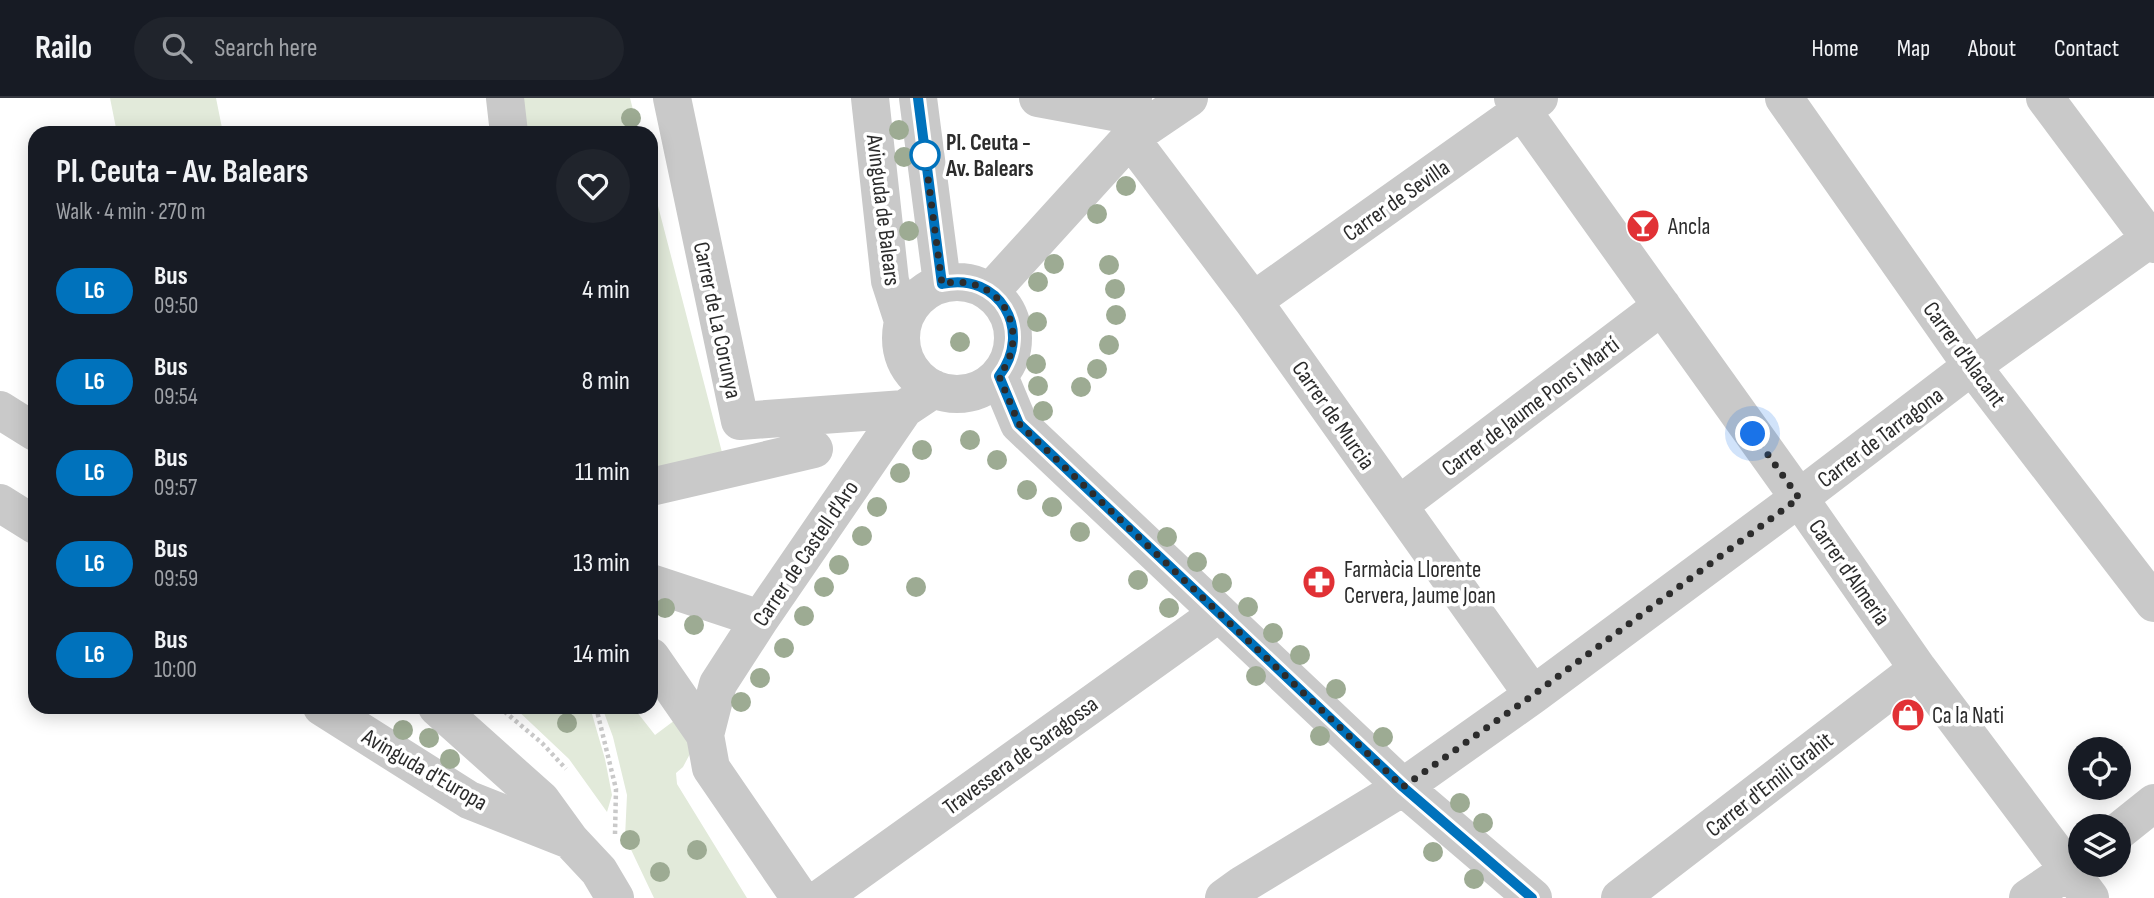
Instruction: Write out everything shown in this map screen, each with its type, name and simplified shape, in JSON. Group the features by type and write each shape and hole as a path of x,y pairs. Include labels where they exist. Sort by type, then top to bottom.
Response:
{"street":[{"path":"505,98 508,126"},
{"name":"Carrer de La Corunya","path":"672,98 740,421 951,392"},
{"name":"Avinguda de Balears","path":"870,98 890,281 903,321"},
{"name":"Avinguda de Balears","path":"918,98 942,284"},
{"path":"1038,98 1131,117 1189,98"},
{"name":"Carrer d'Alacant","path":"1784,98 1972,366 2154,603"},
{"path":"2045,98 2153,239"},
{"name":"Carrer de Sevilla","path":"1253,301 1524,102"},
{"name":"Carrer d'Almeria","path":"1524,102 1662,306 1918,669 2068,862"},
{"path":"990,292 1131,117"},
{"name":"Carrer de Murcia","path":"1131,117 1253,301 1533,695"},
{"name":"Carrer de Tarragona","path":"1239,894 1403,787 1533,695 1972,366 2153,239"},
{"path":"951,392 1005,369 1012,351 1013,332 1008,313 990,292 967,282 933,287 911,304 903,321 900,337 906,361 915,374 951,392 1019,424 1403,787 1532,898"},
{"name":"Carrer de Jaume Pons i Martí","path":"1399,505 1662,306"},
{"name":"Carrer de Castell d'Aro","path":"705,735 718,684 760,618 951,392"},
{"path":"0,410 28,428"},
{"path":"658,485 814,449"},
{"path":"0,503 28,521"},
{"path":"658,585 760,618"},
{"name":"Travessera de Saragossa","path":"821,898 1219,613"},
{"path":"658,667 705,735 711,768 800,898"},
{"name":"Carrer d'Emili Grahit","path":"1620,898 1918,669"},
{"name":"Avinguda d'Europa","path":"333,714 469,800 570,840"},
{"name":"Avinguda d'Europa","path":"445,714 541,800 570,840 599,871 615,898"},
{"path":"2131,821 2154,803"},
{"path":"2028,898 2080,877"}],"path":[{"path":"598,714 616,789 614,838"}],"green space":[{"path":"110,98 216,98 222,126 116,126"},
{"path":"517,98 630,98 637,126 523,126"},
{"path":"658,206 724,460 658,475"},
{"path":"521,714 592,714 612,795 607,812 569,759"},
{"path":"605,714 638,714 655,735 683,714 692,750 683,767 676,773 677,784 747,898 654,898 625,837 627,795"}],"bus line":[{"name":"L6","path":"918,98 942,284 958,281 975,284 997,298 1008,313 1014,341 1009,360 999,376 1019,424 1403,787 1532,898"}],"place":[{"name":"Pl. Ceuta - Av. Balears","path":"925,155"},
{"name":"Ancla","path":"1643,226"},
{"name":"Farmàcia Llorente Cervera, Jaume Joan","path":"1319,582"},
{"name":"Ca la Nati","path":"1908,715"}],"route":[{"path":"925,155 942,284 967,282 990,292 1008,313 1012,323 1012,351 999,376 1019,424 1403,787 1533,695 1799,498 1753,434"}]}
